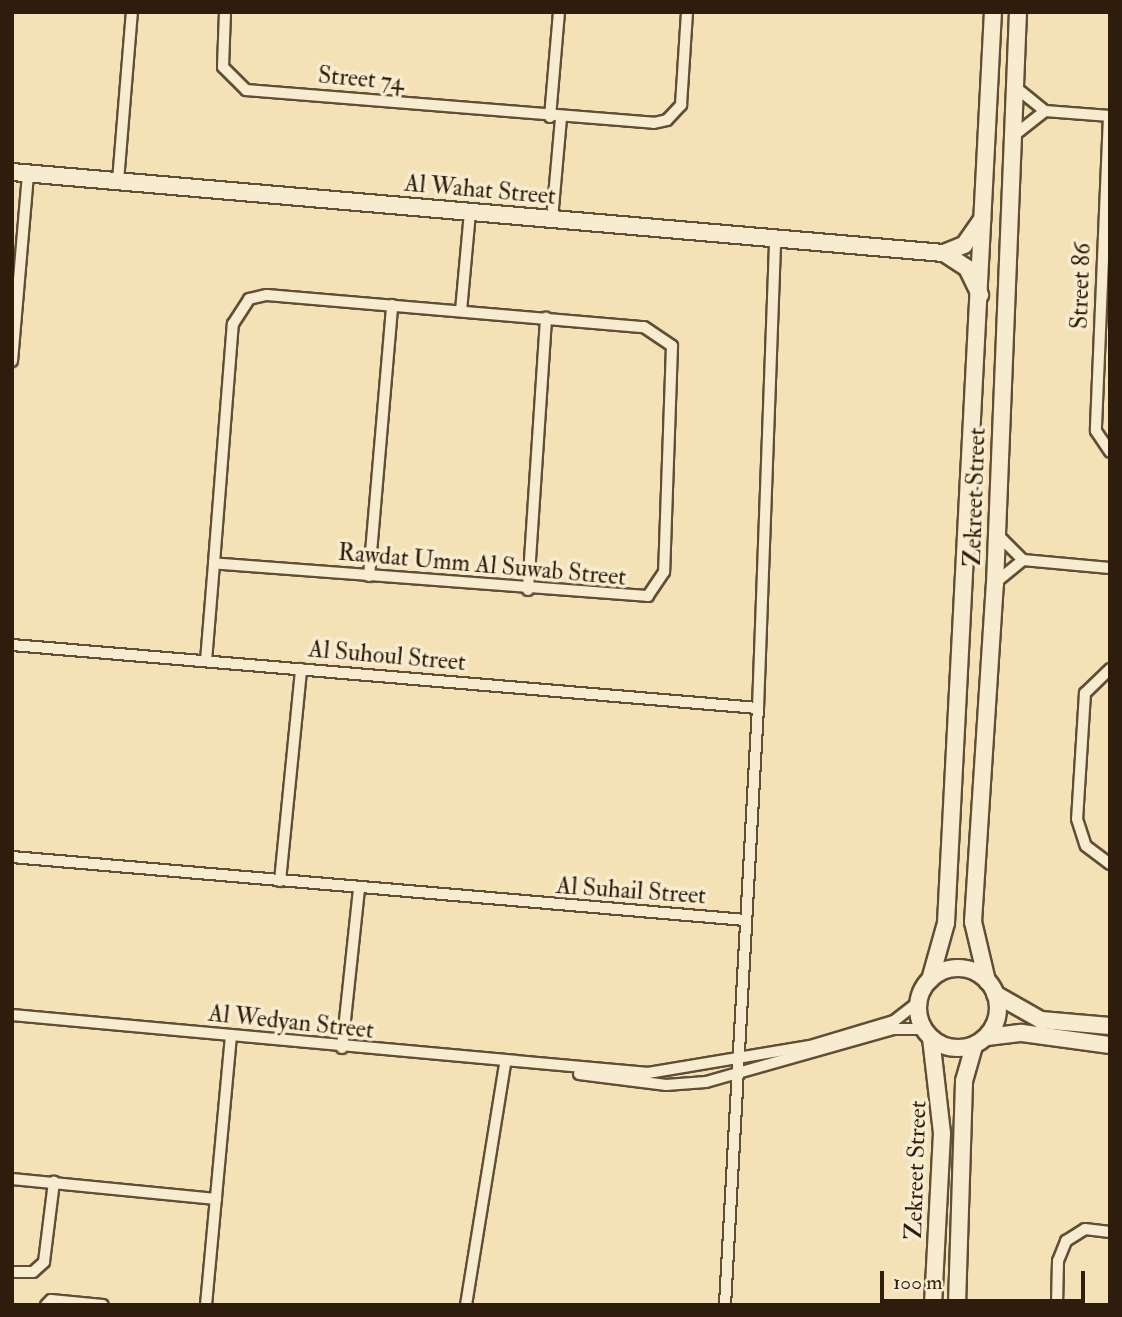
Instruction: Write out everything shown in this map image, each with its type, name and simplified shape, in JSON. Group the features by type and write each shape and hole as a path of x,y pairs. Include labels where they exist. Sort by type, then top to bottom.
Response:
{"street":[{"path":"118,181 132,12"},
{"name":"Street 74","path":"225,12 223,67 246,90 555,118 654,123 673,116 682,99 687,12"},
{"path":"552,219 559,12"},
{"name":"Zekreet Street","path":"930,980 946,923 993,12"},
{"name":"Zekreet Street","path":"991,987 973,922 995,584 1010,139 1018,12"},
{"path":"1013,85 1045,111 1109,116"},
{"path":"1010,139 1045,111"},
{"name":"Street 86","path":"1109,116 1097,430 1110,452"},
{"path":"12,361 20,173"},
{"name":"Al Wahat Street","path":"20,173 944,253"},
{"path":"461,311 470,212"},
{"path":"980,295 967,268 944,253 969,240 983,217"},
{"path":"725,1305 758,708 775,239"},
{"name":"Rawdat Umm Al Suwab Street","path":"206,661 233,324 240,307 267,295 546,318 653,329 672,346 664,572 659,586 641,599 214,563"},
{"path":"369,576 392,305"},
{"path":"528,590 546,318"},
{"path":"997,534 1023,560 1110,568"},
{"path":"995,584 1023,560"},
{"name":"Al Suhoul Street","path":"12,645 758,708"},
{"path":"280,881 301,669"},
{"path":"1110,669 1086,692 1077,819 1086,846 1110,864"},
{"name":"Al Suhail Street","path":"12,857 359,889 745,920"},
{"path":"342,1048 359,889"},
{"path":"1110,1026 1071,1032 980,1041 956,1048 927,1034 918,1002 930,980 958,968 1034,1017 1071,1032 1110,1045"},
{"path":"980,1041 998,1017 991,987"},
{"name":"Al Wedyan Street","path":"566,1070 674,1072 872,1027 918,1002"},
{"name":"Al Wedyan Street","path":"12,1016 566,1070 666,1085 736,1076 893,1029 927,1034"},
{"name":"Zekreet Street","path":"927,1034 942,1133 933,1305"},
{"path":"206,1305 231,1037"},
{"name":"Zekreet Street","path":"957,1305 964,1081 980,1041"},
{"path":"466,1305 505,1064"},
{"path":"12,1179 216,1199"},
{"path":"12,1272 33,1272 44,1262 54,1182"},
{"path":"1057,1305 1058,1261 1066,1241 1085,1229 1110,1232"},
{"path":"46,1305 51,1300 103,1305"}]}
